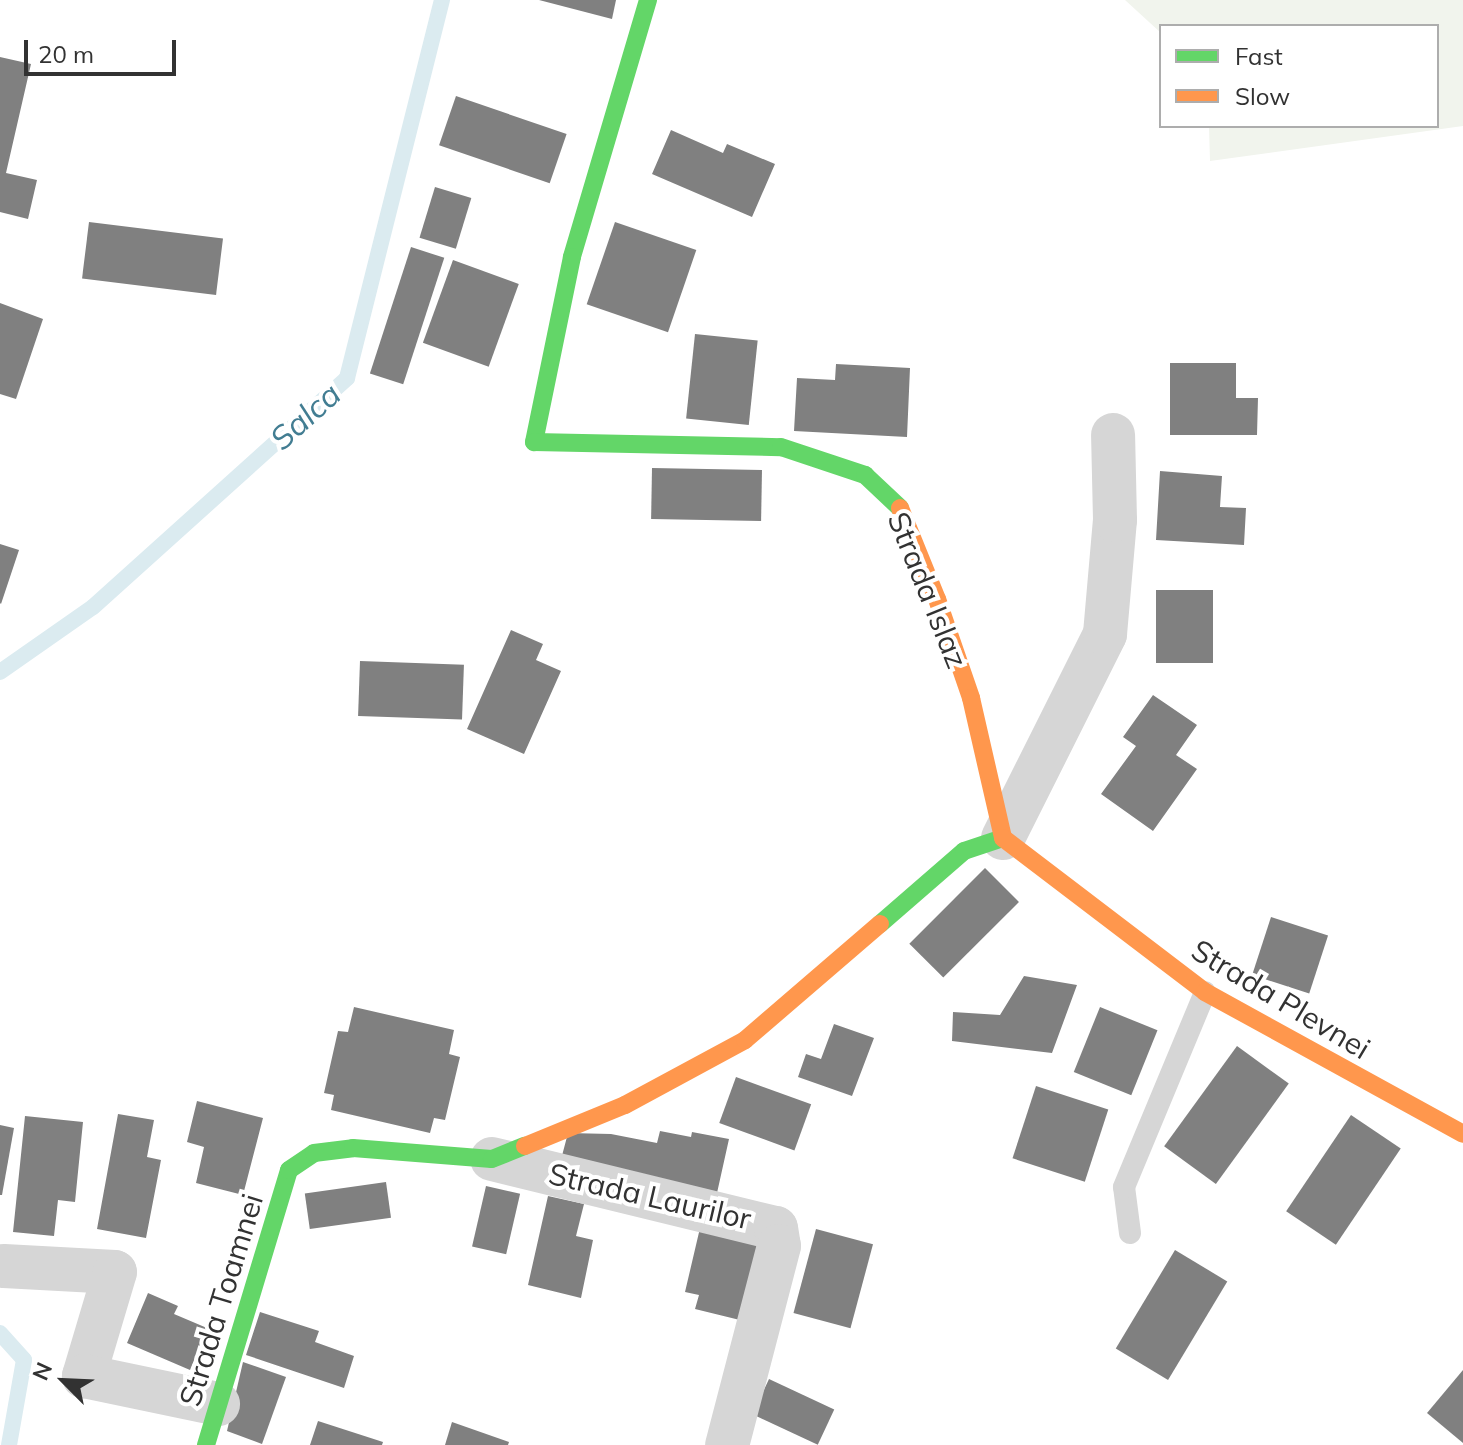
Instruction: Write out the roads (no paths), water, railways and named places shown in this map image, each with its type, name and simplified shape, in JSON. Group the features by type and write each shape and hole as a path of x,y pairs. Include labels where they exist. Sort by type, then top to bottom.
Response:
{"street":[{"name":"Strada Islaz","path":"648,0 572,257 534,442 781,447 865,475 900,508 937,599 971,698 1003,838"},
{"path":"492,1159 625,1105 745,1040 964,851 1003,838 1105,634 1115,520 1113,435"},
{"name":"Strada Plevnei","path":"1003,838 1205,992 1463,1134"},
{"name":"Strada Toamnei","path":"206,1445 289,1170 314,1153 353,1148 492,1159"},
{"name":"Strada Laurilor","path":"492,1159 776,1228 779,1246 727,1445"},
{"path":"4,1266 115,1272 84,1376 218,1404"}],"lane":[{"path":"1130,1233 1124,1187 1205,992"}],"waterway":[{"name":"Salca","path":"0,672 93,607 347,378 442,0"},
{"name":"Salca","path":"0,1333 24,1360 9,1445"}]}
